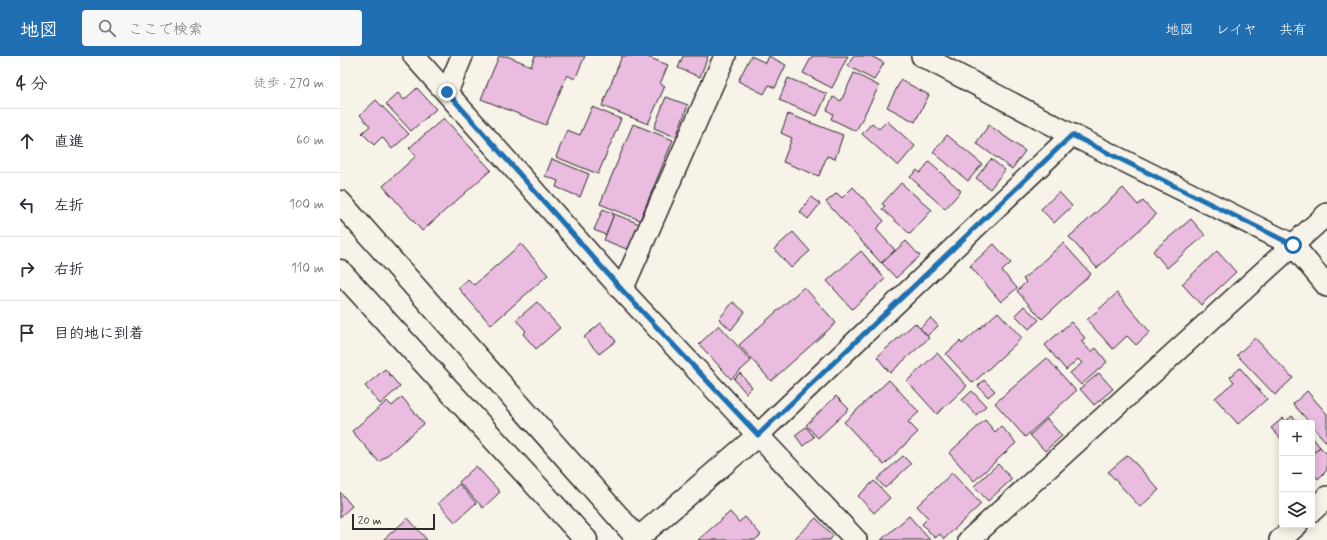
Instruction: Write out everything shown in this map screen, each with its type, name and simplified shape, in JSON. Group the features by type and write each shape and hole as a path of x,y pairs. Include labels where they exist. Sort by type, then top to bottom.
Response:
{"street":[{"path":"414,56 622,290 856,540"},
{"path":"447,92 462,56"},
{"path":"622,290 725,56"},
{"path":"922,56 1072,135 1293,245 1327,286"},
{"path":"340,202 638,539 758,435 1072,135"},
{"path":"969,540 1327,214"},
{"path":"340,271 586,540"},
{"path":"1315,508 1327,497"},
{"path":"1280,540 1294,528"}],"building":[{"path":"499,56 507,56 531,66 535,56 585,56 575,79 567,75 546,125 481,99"},
{"path":"622,56 645,56 668,65 660,84 665,86 648,124 602,106"},
{"path":"683,56 708,56 700,77 678,68"},
{"path":"751,56 766,63 769,56 786,65 775,88 769,85 764,94 738,81"},
{"path":"812,56 848,56 832,88 803,73"},
{"path":"853,56 871,56 884,63 874,80 848,66"},
{"path":"854,73 879,86 856,131 831,119 833,114 827,110 833,97 841,101"},
{"path":"788,78 827,94 817,116 779,100"},
{"path":"901,80 929,95 915,122 887,107"},
{"path":"417,88 436,109 411,131 386,104 398,93 404,100"},
{"path":"666,97 688,105 676,137 654,128"},
{"path":"376,100 409,134 392,149 382,137 374,145 362,133 370,126 360,115"},
{"path":"592,107 621,119 598,174 556,157 567,130 580,135"},
{"path":"788,114 843,135 835,159 827,156 819,176 783,162 792,138 781,133"},
{"path":"444,118 491,170 422,231 383,186 416,156 409,148"},
{"path":"887,121 915,146 898,166 862,134 872,123 879,129"},
{"path":"633,124 673,140 640,220 600,204"},
{"path":"989,125 1025,151 1012,169 976,143"},
{"path":"947,135 982,164 968,181 933,152"},
{"path":"552,159 589,174 580,197 556,187 558,181 545,176"},
{"path":"991,159 1005,170 990,189 976,178"},
{"path":"929,162 961,191 945,209 910,177 917,170 920,173"},
{"path":"901,183 932,210 910,234 882,209 885,206 882,204"},
{"path":"853,187 884,221 876,229 895,250 881,263 826,202 837,193 842,198"},
{"path":"1123,188 1138,205 1143,201 1156,215 1097,268 1069,237"},
{"path":"1059,192 1072,206 1054,223 1041,209"},
{"path":"811,197 820,204 808,219 800,212"},
{"path":"603,209 614,214 606,235 594,230"},
{"path":"614,214 640,224 629,250 604,240"},
{"path":"1191,219 1205,235 1167,268 1153,251"},
{"path":"793,232 810,251 791,268 774,249"},
{"path":"906,241 920,256 896,278 882,263"},
{"path":"1063,243 1091,274 1042,319 1017,291 1026,282 1023,279"},
{"path":"521,244 548,275 491,325 458,288 468,279 474,285"},
{"path":"994,244 1011,263 1002,271 1017,288 1001,302 970,266"},
{"path":"861,251 885,279 852,309 827,281"},
{"path":"1217,251 1236,272 1201,305 1182,284"},
{"path":"804,287 836,323 771,381 739,345"},
{"path":"1117,293 1150,332 1136,345 1127,336 1113,349 1087,320"},
{"path":"537,302 560,328 536,349 523,334 526,331 516,320"},
{"path":"733,302 745,312 731,330 719,319"},
{"path":"1024,306 1039,320 1029,329 1015,315"},
{"path":"998,312 1022,338 973,383 946,354 960,341 962,344"},
{"path":"931,318 938,326 927,336 920,328"},
{"path":"1071,322 1085,338 1081,341 1091,352 1096,348 1107,362 1081,385 1070,373 1082,363 1078,359 1066,370 1045,345"},
{"path":"601,323 616,341 599,354 584,337"},
{"path":"915,323 929,338 890,373 877,357"},
{"path":"719,325 751,361 731,379 699,344"},
{"path":"1255,338 1293,378 1275,395 1237,355"},
{"path":"937,353 967,386 937,414 907,381"},
{"path":"1047,358 1076,391 1025,437 995,403"},
{"path":"1240,368 1267,399 1238,424 1215,398 1234,382 1230,377"},
{"path":"385,369 400,387 380,404 365,386"},
{"path":"740,373 752,387 746,393 734,379"},
{"path":"1099,373 1113,389 1094,405 1080,389"},
{"path":"889,380 919,412 908,422 918,432 884,465 844,422"},
{"path":"984,380 995,391 988,397 978,386"},
{"path":"972,391 986,406 976,415 962,400"},
{"path":"1307,391 1327,414 1327,443 1315,429 1315,420 1307,420 1293,404"},
{"path":"836,396 849,409 818,438 806,425"},
{"path":"402,397 424,424 379,462 352,431 387,401 392,406"},
{"path":"1292,416 1296,420 1287,420"},
{"path":"1047,419 1062,436 1045,451 1030,435"},
{"path":"985,420 995,432 1001,426 1016,443 974,481 949,453"},
{"path":"1279,421 1279,437 1271,428"},
{"path":"806,427 814,437 803,446 795,435"},
{"path":"1315,441 1320,447 1315,451"},
{"path":"1320,447 1327,454 1327,470 1318,479 1315,476 1315,451"},
{"path":"1128,455 1159,490 1140,507 1108,472"},
{"path":"903,456 911,464 885,488 877,479"},
{"path":"998,464 1012,479 988,501 974,486"},
{"path":"476,466 500,492 483,508 459,482"},
{"path":"952,473 981,504 944,539 940,534 935,538 922,524 928,518 917,506"},
{"path":"874,481 890,498 874,513 858,496"},
{"path":"459,484 476,503 455,522 438,503"},
{"path":"340,492 352,506 340,517"},
{"path":"730,512 739,522 745,517 761,535 755,540 698,540"},
{"path":"909,516 930,540 881,540"},
{"path":"408,518 427,540 383,540"},
{"path":"816,518 833,536 830,540 793,540"}],"route":[{"path":"447,92 622,290 758,435 1072,135 1293,245"}]}
